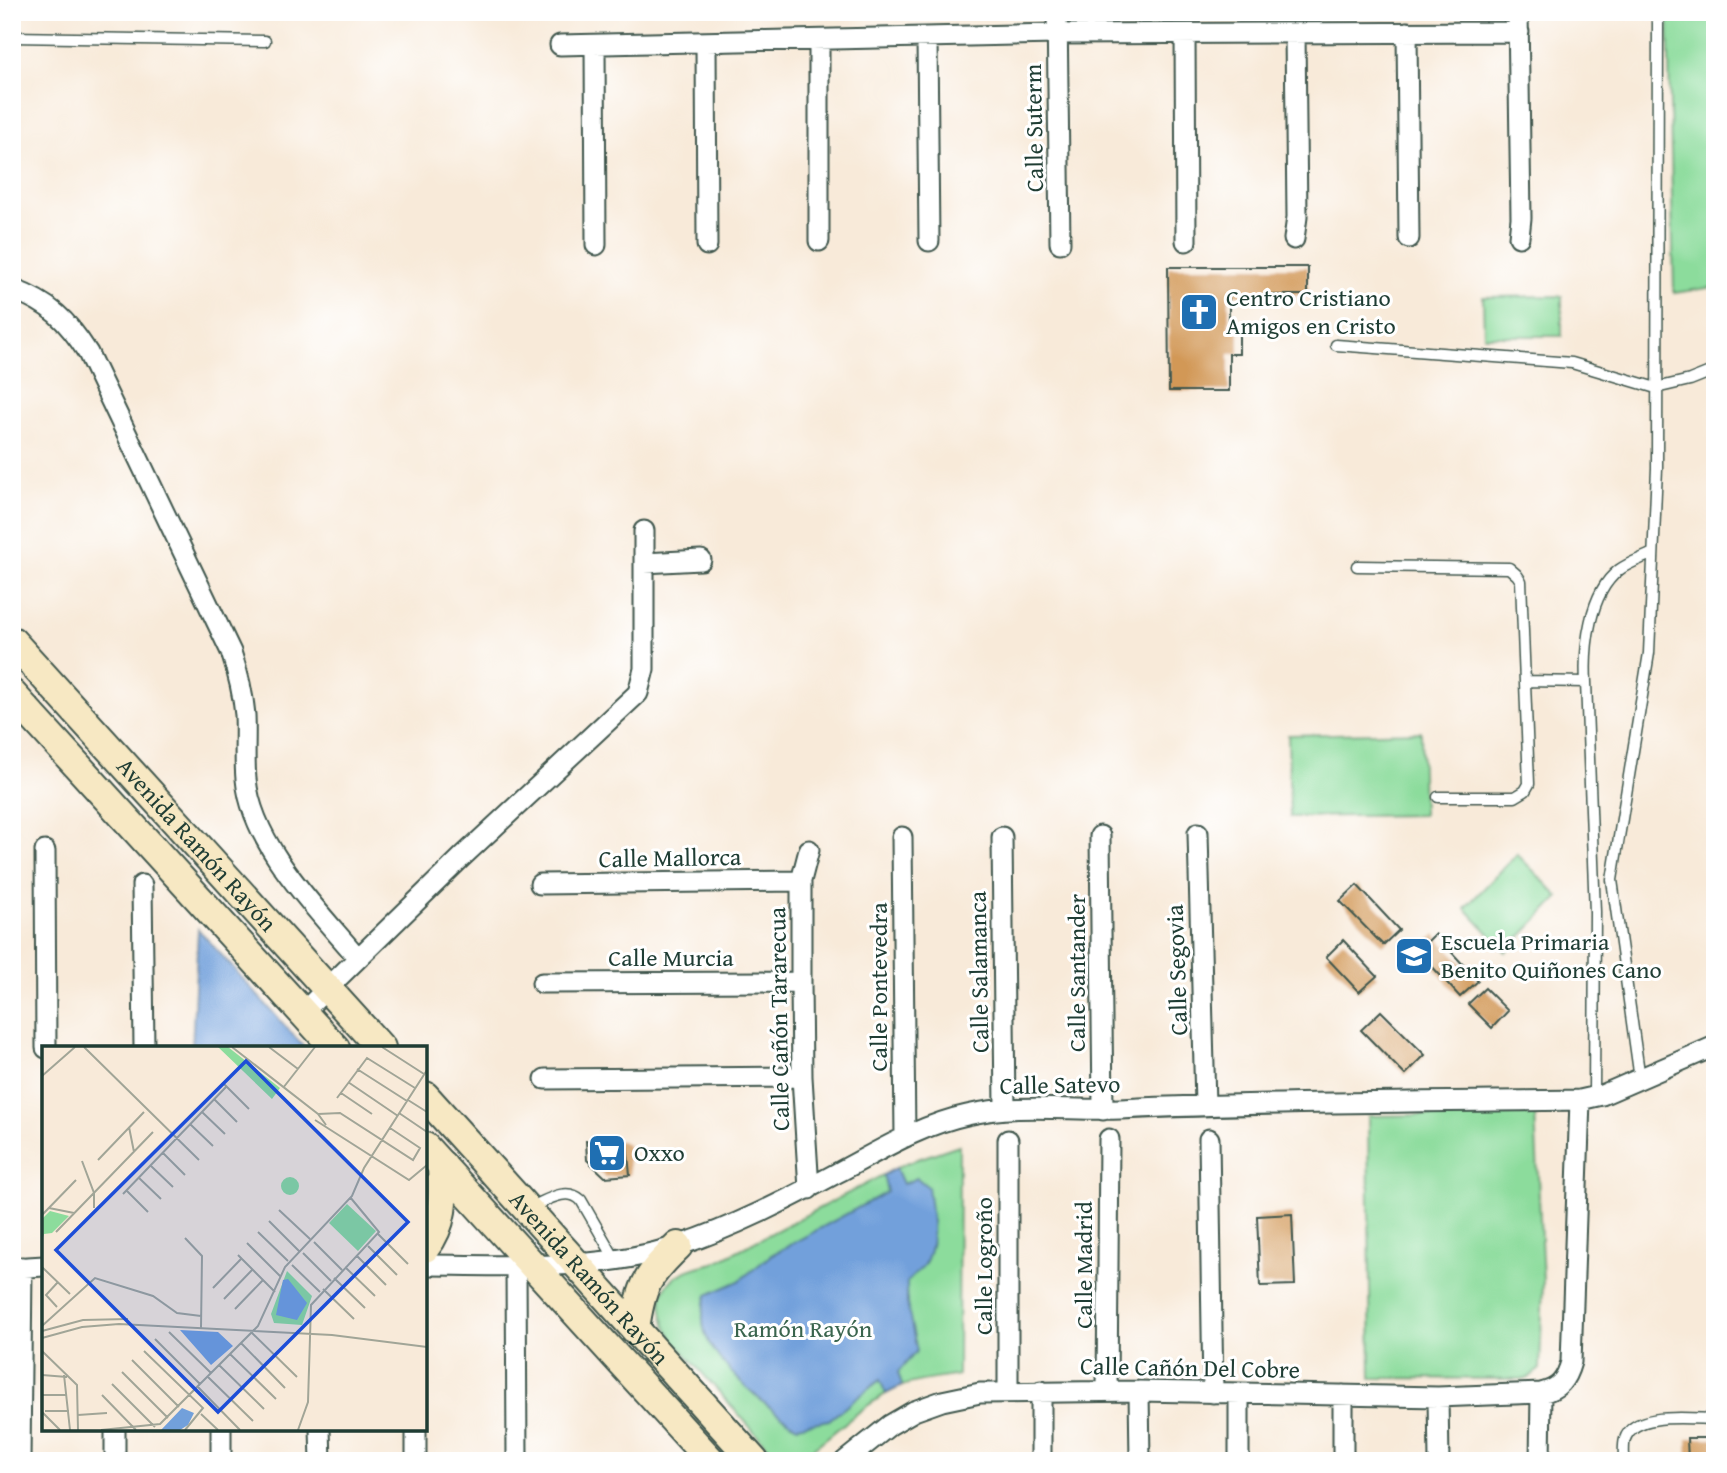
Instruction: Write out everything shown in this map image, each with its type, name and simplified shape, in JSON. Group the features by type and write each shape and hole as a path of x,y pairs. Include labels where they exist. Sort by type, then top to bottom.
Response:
{"main road":[{"name":"Avenida Ramón Rayón","path":"12,641 379,1046"},
{"name":"Avenida Ramón Rayón","path":"12,694 333,1046"},
{"name":"Avenida Ramón Rayón","path":"427,1098 754,1461"},
{"name":"Avenida Ramón Rayón","path":"434,1156 524,1265 711,1461"},
{"path":"427,1245 435,1234 442,1212 434,1156"},
{"path":"635,1329 639,1300 645,1282 678,1246"}],"street":[{"name":"Calle Suterm","path":"1057,12 1060,243"},
{"path":"560,45 1058,34 1407,33 1519,22 1519,237"},
{"path":"1294,239 1297,216 1295,33"},
{"path":"1407,33 1409,238"},
{"path":"1185,34 1186,241"},
{"path":"927,37 929,241"},
{"path":"819,40 819,241"},
{"path":"706,43 707,245"},
{"path":"595,45 596,245"},
{"path":"12,289 49,306 74,331 88,353 231,652 240,680 245,713 246,780 252,807 264,834 280,861 358,958"},
{"path":"303,1012 638,693 644,669 644,531"},
{"path":"644,563 701,560"},
{"name":"Calle Segovia","path":"1198,833 1205,1105"},
{"name":"Calle Santander","path":"1100,835 1103,1110"},
{"name":"Calle Salamanca","path":"1002,837 1005,1108"},
{"name":"Calle Pontevedra","path":"902,838 905,1137"},
{"name":"Calle Cañón Tararecua","path":"809,850 801,881 802,1077 809,1189"},
{"path":"45,851 46,1046"},
{"name":"Calle Mallorca","path":"540,884 801,881"},
{"path":"142,886 144,1046"},
{"name":"Calle Murcia","path":"542,983 801,982"},
{"name":"Calle Satevo","path":"427,1265 576,1263 615,1259 678,1246 809,1189 905,1137 964,1115 1005,1108 1103,1110 1205,1105 1587,1098 1640,1079 1715,1046"},
{"path":"545,1079 802,1077"},
{"path":"1540,1461 1547,1391 1563,1382 1571,1362 1587,1098"},
{"name":"Calle Madrid","path":"1107,1391 1109,1139"},
{"path":"1209,1139 1213,1393"},
{"name":"Calle Logroño","path":"1008,1140 1008,1392"},
{"path":"517,1461 524,1265"},
{"path":"20,1461 17,1267 42,1266"},
{"path":"1041,1391 1041,1461"},
{"name":"Calle Cañón Del Cobre","path":"845,1461 914,1411 965,1395 1041,1391 1139,1391 1438,1397 1547,1391"},
{"path":"1139,1391 1140,1461"},
{"path":"1239,1394 1239,1461"},
{"path":"1342,1461 1343,1395"},
{"path":"1438,1397 1439,1461"},
{"path":"115,1431 116,1461"},
{"path":"221,1431 221,1461"},
{"path":"320,1431 321,1461"},
{"path":"416,1431 416,1461"}],"lane":[{"path":"1640,1079 1612,880 1649,653 1657,468 1658,12"},
{"path":"12,37 265,41"},
{"path":"1336,345 1560,361 1595,368 1656,388 1690,380 1715,370"},
{"path":"1587,1098 1595,912 1585,659 1589,627 1603,590 1619,570 1653,553"},
{"path":"1357,566 1509,568 1521,582 1530,783 1525,791 1515,797 1438,797"},
{"path":"1525,681 1586,682"},
{"path":"527,1209 568,1192 575,1194 615,1259"},
{"path":"1625,1461 1624,1441 1632,1426 1645,1420 1715,1419"}],"green space":[{"path":"1668,12 1715,12 1715,287 1674,293"},
{"path":"1562,296 1562,336 1484,336 1483,297"},
{"path":"1421,732 1423,815 1290,817 1288,735"},
{"path":"1517,854 1559,897 1506,952 1465,908"},
{"path":"1535,1113 1543,1281 1540,1369 1527,1379 1371,1378 1368,1116"},
{"name":"Ramón Rayón","path":"959,1145 958,1375 900,1387 861,1410 803,1456 791,1454 780,1461 673,1340 665,1324 662,1309 662,1297 666,1287 684,1272 714,1263 906,1163"}],"water":[{"path":"198,929 303,1046 192,1046"},
{"name":"Ramón Rayón","path":"896,1168 903,1184 917,1178 928,1187 931,1207 932,1238 928,1258 907,1282 907,1304 917,1351 898,1372 902,1386 886,1394 880,1380 829,1420 797,1426 744,1385 711,1345 704,1328 703,1314 707,1295 739,1281 771,1255 887,1192 883,1175"}],"building":[{"name":"Centro Cristiano Amigos en Cristo","path":"1168,267 1308,267 1308,295 1229,295 1229,330 1239,329 1239,354 1229,354 1229,391 1169,391"},
{"path":"1357,885 1399,930 1383,945 1340,901"},
{"path":"1435,934 1478,981 1460,997 1418,951"},
{"path":"1343,940 1377,976 1359,992 1326,957"},
{"path":"1485,988 1508,1011 1492,1028 1468,1004"},
{"path":"1381,1011 1425,1055 1405,1075 1361,1030"},
{"name":"Oxxo","path":"586,1141 622,1141 627,1145 630,1175 605,1177 587,1160"},
{"path":"1292,1214 1295,1285 1260,1286 1257,1216"},
{"path":"1687,1438 1715,1438 1715,1461 1688,1461"}],"place":[{"name":"Centro Cristiano Amigos en Cristo","path":"1199,312"},
{"name":"Escuela Primaria Benito Quiñones Cano","path":"1414,956"},
{"name":"Oxxo","path":"607,1153"}]}
